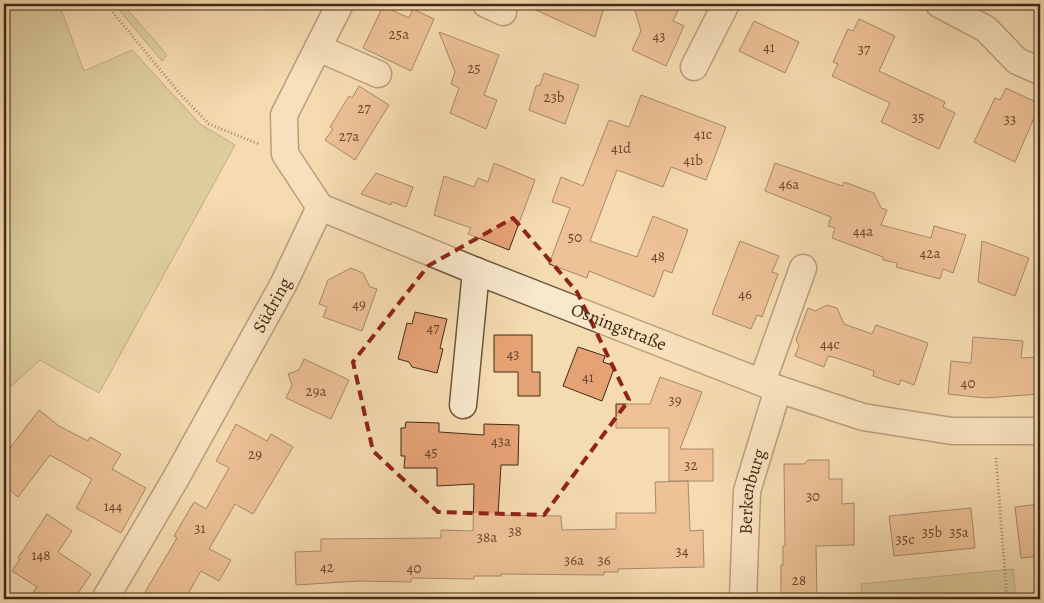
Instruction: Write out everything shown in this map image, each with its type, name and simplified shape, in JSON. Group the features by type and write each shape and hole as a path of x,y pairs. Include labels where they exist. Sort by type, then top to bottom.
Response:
{"street":[{"path":"320,208 285,154 284,115 340,4"},
{"path":"694,67 726,4"},
{"path":"939,4 986,29 1017,61 1040,71"},
{"path":"318,48 378,74"},
{"name":"Osningstraße","path":"320,208 770,386 862,417 952,431 1040,431"},
{"name":"Südring","path":"105,599 176,478 283,285 320,208"},
{"path":"770,386 803,268"},
{"path":"463,405 476,271"},
{"name":"Berkenburg","path":"743,599 748,490 770,386"}],"path":[{"path":"106,4 180,94 209,124 285,154"},
{"path":"993,432 1007,599"}],"highlighted area":[{"path":"513,218 577,292 629,400 544,515 438,512 373,451 353,362 428,266"}],"shaded area":[{"path":"4,4 59,4 84,71 132,50 200,124 235,145 99,393 40,360 4,393"},
{"path":"114,4 123,4 167,55 162,61"},
{"path":"1013,569 1016,599 862,599 861,584"}],"building":[{"path":"523,4 605,4 595,37"},
{"path":"633,4 681,4 673,21 684,26 666,66 632,50 641,31"},
{"path":"383,6 409,18 413,9 434,19 411,71 363,48"},
{"path":"859,19 895,36 879,71 945,102 943,107 955,113 939,149 881,122 890,103 832,76 838,64 833,62 848,29 853,31"},
{"path":"754,21 799,42 785,73 739,51"},
{"path":"439,32 499,55 484,95 497,100 486,129 450,113 459,88 451,84 455,72"},
{"path":"544,73 579,85 565,124 529,110 536,86 540,85"},
{"path":"359,86 389,105 355,160 325,140 333,129 330,127 349,96 352,98"},
{"path":"1006,88 1040,104 1015,162 974,142 995,98 1000,100"},
{"path":"641,95 726,127 706,180 671,167 663,187 617,170 590,241 637,257 653,216 688,230 672,273 664,270 654,297 589,271 587,278 549,264 570,208 552,202 561,177 583,186 609,120 629,127"},
{"path":"494,163 535,180 509,250 468,234 471,228 434,215 444,176 474,187 478,178 488,182"},
{"path":"775,163 842,186 844,182 874,193 881,208 887,210 881,225 931,238 934,226 966,235 953,273 943,269 940,279 896,267 897,263 883,260 883,257 832,238 835,228 828,226 831,217 765,191"},
{"path":"376,173 413,187 406,207 392,202 391,205 361,194"},
{"path":"740,241 779,256 772,272 778,274 762,317 757,315 751,329 712,314"},
{"path":"982,241 1029,258 1015,296 978,282"},
{"path":"351,268 363,273 370,287 377,289 362,331 323,317 327,307 319,304 328,280"},
{"path":"827,305 837,308 844,324 872,334 876,325 928,343 914,385 901,380 899,385 873,376 874,371 828,356 824,367 795,356 799,346 796,340 808,308 815,311"},
{"path":"415,312 447,319 440,348 443,349 437,373 412,367 409,362 398,359 407,323 412,324"},
{"path":"494,335 532,335 532,372 540,372 540,396 518,396 518,372 494,372"},
{"path":"973,337 1023,341 1021,358 1040,357 1040,394 985,398 948,394 951,361 971,363"},
{"path":"578,347 605,356 603,362 615,366 602,401 563,386"},
{"path":"304,359 349,380 331,419 286,398 292,385 288,374 299,370"},
{"path":"660,377 702,392 680,449 713,449 713,481 669,481 669,428 616,428 616,404 650,404"},
{"path":"39,410 59,426 88,441 90,437 121,454 112,469 146,488 121,533 76,508 92,479 50,455 18,497 4,485 4,456"},
{"path":"406,422 439,423 439,432 484,435 484,424 519,425 518,465 501,465 498,515 561,516 562,530 616,529 616,513 656,513 655,482 688,481 690,531 703,530 704,567 618,569 618,572 604,572 604,575 501,574 501,576 474,576 474,579 412,578 411,582 359,581 296,585 295,552 321,551 321,539 441,538 441,530 473,531 474,484 437,486 437,468 404,468 405,456 401,456 401,428 405,428"},
{"path":"236,424 267,441 271,434 293,447 253,514 235,504 209,549 231,560 219,581 201,571 185,599 141,599 177,538 174,536 194,502 206,509 229,468 216,461"},
{"path":"808,460 829,460 829,479 842,479 842,504 854,503 854,545 816,546 817,599 781,599 781,565 783,565 783,546 785,546 784,464 804,464"},
{"path":"1040,504 1040,556 1021,558 1015,507"},
{"path":"971,508 975,548 894,556 889,516"},
{"path":"47,514 72,531 58,552 91,574 74,599 28,599 37,587 12,571 20,559 18,558"}]}
